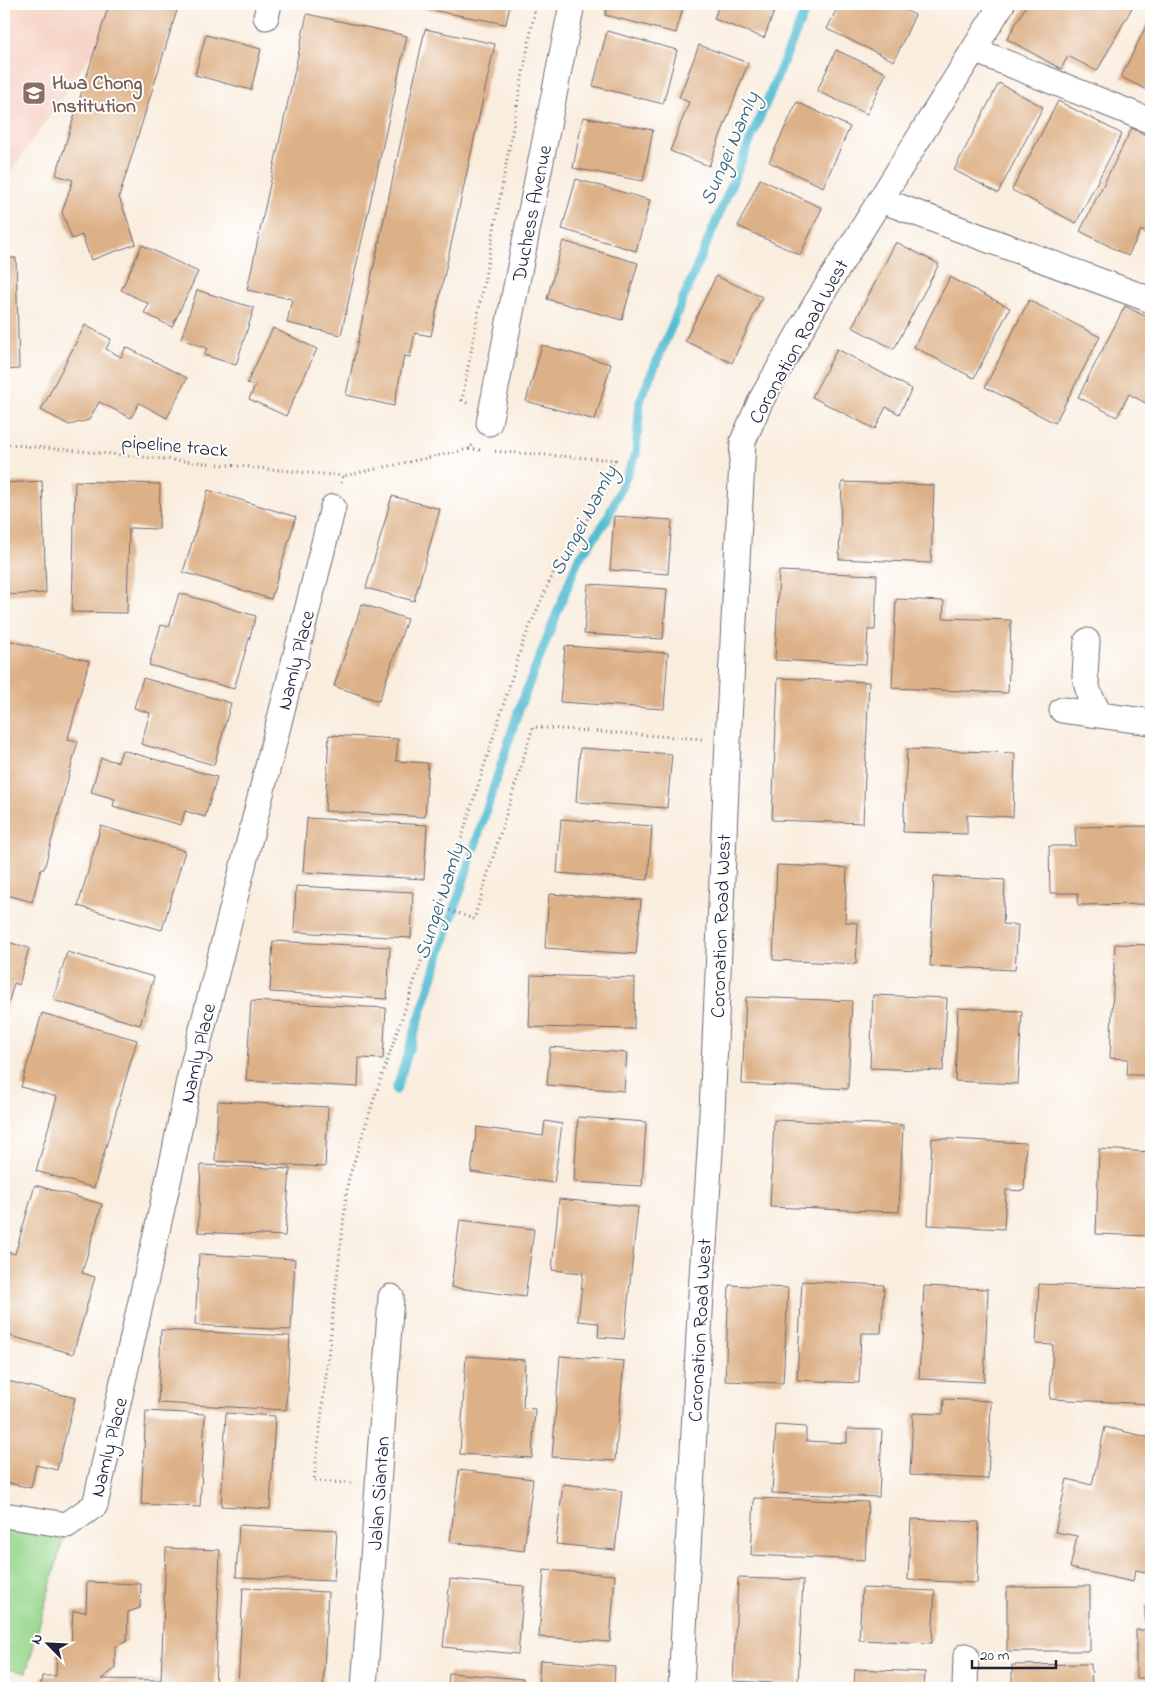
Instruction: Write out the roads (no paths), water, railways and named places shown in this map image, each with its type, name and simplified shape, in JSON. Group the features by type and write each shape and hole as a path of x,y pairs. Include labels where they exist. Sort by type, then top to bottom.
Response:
{"street":[{"name":"Duchess Avenue","path":"490,418 572,4"},
{"name":"Coronation Road West","path":"681,1688 701,1293 712,1125 743,441 761,400 815,305 1002,4"},
{"path":"974,50 1151,121"},
{"path":"880,200 1151,300"},
{"name":"Namly Place","path":"4,1515 67,1525 96,1505 188,1085 333,507"},
{"path":"1087,641 1085,676 1089,694 1100,715"},
{"path":"1062,710 1151,722"},
{"name":"Jalan Siantan","path":"364,1688 392,1297"},
{"path":"965,1688 966,1656"}],"waterway":[{"name":"Sungei Namly","path":"396,1090 519,709 578,560 606,521 636,454 640,401 808,4"}],"place":[{"name":"Hwa Chong Institution","path":"34,93"}]}
